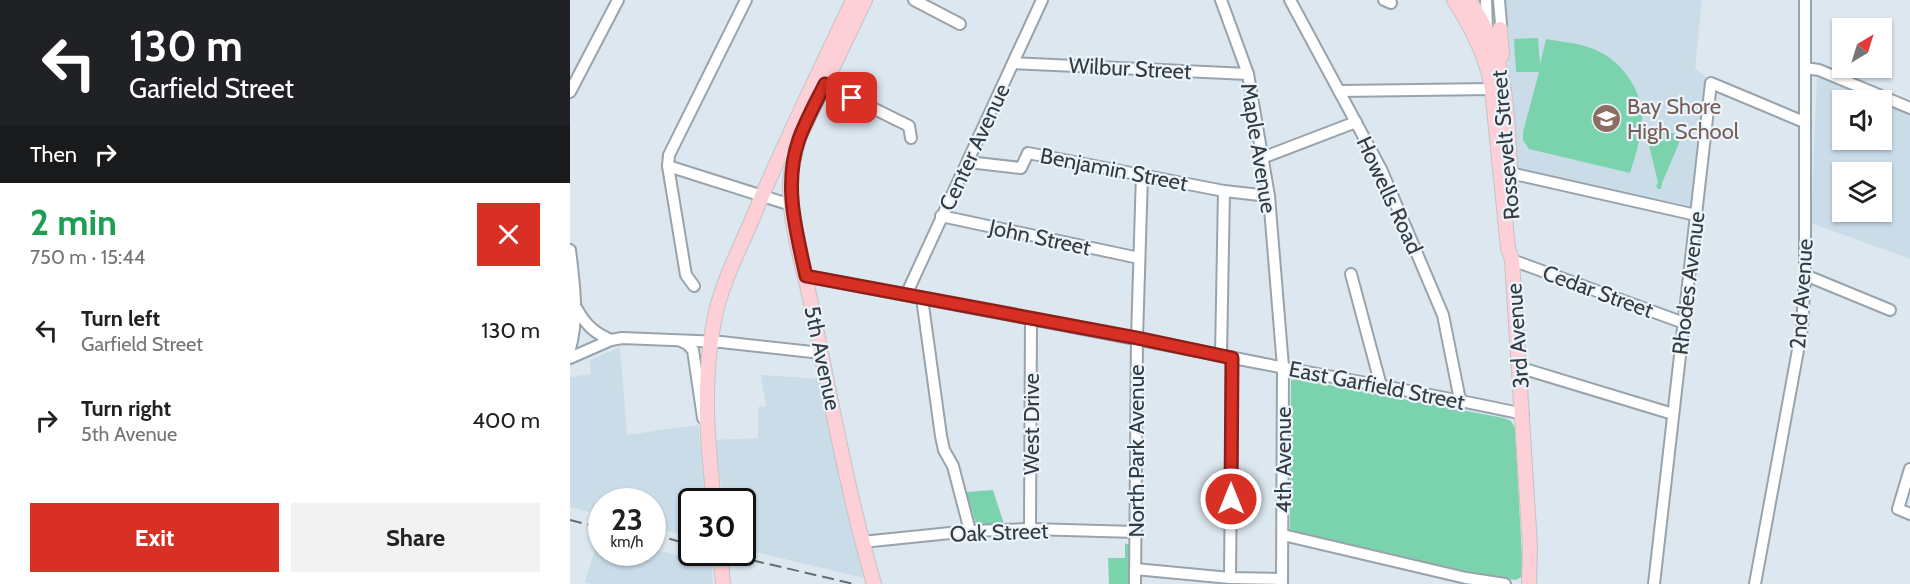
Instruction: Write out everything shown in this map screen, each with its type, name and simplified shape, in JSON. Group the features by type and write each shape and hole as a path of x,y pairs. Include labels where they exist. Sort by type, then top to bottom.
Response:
{"main road":[{"name":"5th Avenue","path":"854,0 799,138 790,182 791,205 821,353 862,542 874,584"},
{"name":"5th Avenue","path":"713,488 706,430 707,393 711,341 723,287 795,122 865,0"},
{"path":"1454,0 1488,41"},
{"path":"1469,0 1488,41"},
{"name":"Rossevelt Street","path":"1488,41 1502,65 1514,249 1512,260"},
{"name":"3rd Avenue","path":"1488,41 1489,68 1512,260 1530,546 1529,584"},
{"path":"721,566 723,584"}],"street":[{"path":"570,92 618,0"},
{"path":"694,286 686,275 668,166 669,155 746,0"},
{"path":"914,0 960,24"},
{"name":"Center Avenue","path":"906,295 1042,0"},
{"name":"Maple Avenue","path":"1221,0 1248,74 1269,196 1278,300"},
{"name":"Howells Road","path":"1290,0 1381,169 1443,315 1460,400"},
{"path":"1486,0 1488,41"},
{"path":"1488,41 1499,0"},
{"name":"2nd Avenue","path":"1755,584 1802,328 1805,275 1805,0"},
{"name":"Wilbur Street","path":"1013,63 1248,74"},
{"path":"1805,68 1819,70 1910,108"},
{"path":"820,82 909,126 911,138"},
{"name":"Rhodes Avenue","path":"1654,584 1711,83 1804,122"},
{"path":"1339,91 1492,90"},
{"path":"1262,158 1356,122"},
{"name":"Benjamin Street","path":"968,162 1021,168 1028,153 1224,191 1269,196"},
{"path":"668,166 791,205"},
{"path":"1510,173 1696,215"},
{"name":"North Park Avenue","path":"1135,584 1137,338 1142,174"},
{"path":"1224,191 1230,578"},
{"name":"John Street","path":"941,216 1139,258"},
{"path":"570,250 575,326 570,349"},
{"name":"Cedar Street","path":"1512,260 1684,323"},
{"path":"1351,274 1381,386"},
{"path":"1805,275 1890,310"},
{"name":"East Garfield Street","path":"806,276 1460,400 1523,414"},
{"path":"922,298 940,436 944,450 953,466 970,531"},
{"name":"4th Avenue","path":"1278,300 1283,367 1282,581"},
{"path":"572,301 583,321 599,335 611,340"},
{"name":"West Drive","path":"1030,530 1031,318"},
{"path":"570,358 611,340 622,338 711,341 821,353"},
{"path":"678,340 693,350 701,414 706,430"},
{"path":"1518,367 1673,414"},
{"path":"1910,470 1898,509 1910,514"},
{"name":"Oak Street","path":"862,542 970,531 1136,532"},
{"path":"1283,535 1466,578 1505,584"},
{"path":"1135,569 1282,581"}],"shaded area":[{"name":"Bay Shore High School","path":"1504,0 1702,0 1695,68 1707,78 1691,206 1514,169"},
{"path":"1819,70 1832,75 1832,78 1838,78 1867,90 1832,90 1832,150 1892,150 1892,100 1910,108 1910,259 1811,223"},
{"path":"620,347 627,435 698,425 706,488 678,488 678,534 666,530 666,488 588,488 588,512 570,507 570,377 591,374 590,360"},
{"path":"761,375 821,379 864,578 756,552 756,488 722,488 714,440 758,438 758,407 766,406"},
{"path":"666,552 678,555 678,566 711,566 713,584 591,584 585,582 590,566 666,566"}],"green space":[{"path":"1538,38 1540,64 1546,39 1578,44 1606,55 1629,78 1639,98 1642,119 1640,140 1630,173 1529,149 1523,140 1523,132 1539,72 1516,72 1514,39"},
{"path":"1666,131 1682,136 1661,189 1656,186 1658,182 1646,133"},
{"path":"1297,379 1511,421 1515,428 1523,576 1516,580 1442,569 1290,530 1291,380"},
{"path":"993,490 1004,524 976,524 966,492"},
{"path":"1125,543 1131,546 1130,584 1109,584 1108,558 1125,558"}],"railway":[{"path":"570,520 588,524"},
{"path":"666,538 678,541"},
{"path":"756,561 854,584"}],"place":[{"name":"Bay Shore High School","path":"1606,119"}],"route":[{"path":"852,98 825,84 799,138 793,160 790,182 791,205 806,276 1232,358 1231,499"}]}
